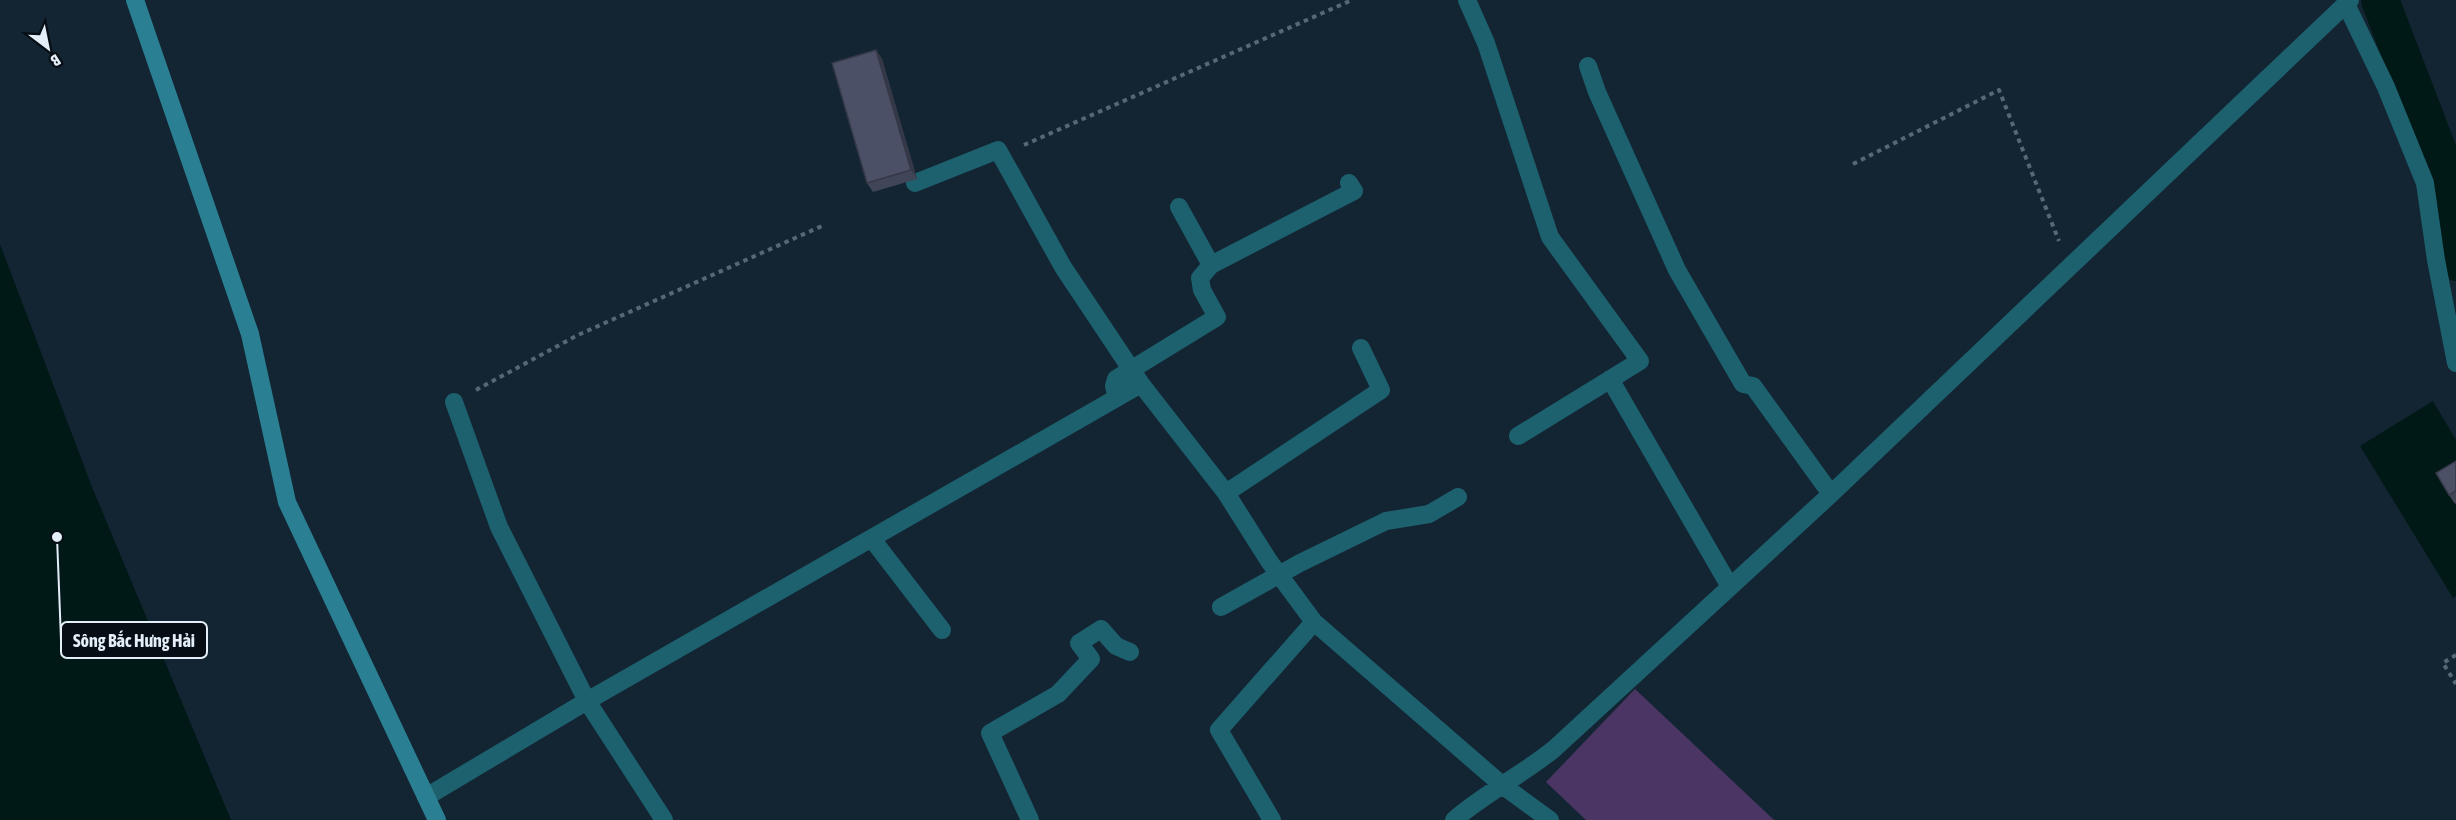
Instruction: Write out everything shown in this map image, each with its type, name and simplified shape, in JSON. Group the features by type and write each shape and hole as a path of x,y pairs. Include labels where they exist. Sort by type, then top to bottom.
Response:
{"main road":[{"path":"135,0 250,334 287,502 437,820"}],"street":[{"path":"1467,0 1490,53 1550,237 1640,361 1518,436"},
{"path":"1454,820 1478,799 1526,772 1554,749 1729,585 1831,494 2348,2 2425,183 2436,260 2456,363"},
{"path":"1588,66 1601,103 1677,270 1743,384 1753,386 1831,494"},
{"path":"915,183 998,150 1064,267 1136,376 1226,493 1279,575 1314,622 1502,784 1550,820"},
{"path":"426,797 587,701 1117,398 1136,376 1217,317 1202,290 1200,278 1211,265 1354,191 1349,183"},
{"path":"1179,207 1211,265"},
{"path":"1226,493 1381,390 1361,348"},
{"path":"1610,380 1729,585"},
{"path":"454,402 499,527 587,701 664,820"},
{"path":"1221,607 1386,521 1429,514 1458,497"},
{"path":"872,540 942,630"},
{"path":"1272,820 1219,730 1314,622"},
{"path":"1030,820 990,734 1059,693 1091,659 1080,643 1101,629 1116,646 1130,651"}],"path":[{"path":"1002,156 1352,0"},
{"path":"1853,164 2000,90 2068,267"},
{"path":"454,402 578,334 822,226"},
{"path":"2456,655 2443,663 2456,684"}],"shaded area":[{"path":"0,244 92,487 231,820 0,820"},
{"path":"2433,401 2456,440 2456,596 2453,598 2360,446"},
{"path":"1635,689 1774,820 1586,820 1546,782"}],"building":[{"path":"876,50 911,170 867,183 832,63"},
{"path":"2456,461 2456,491 2449,495 2436,473"}],"waterway":[{"path":"2380,0 2444,167 2456,262"}],"place":[{"name":"Sông Bắc Hưng Hải","path":"57,537"}]}
